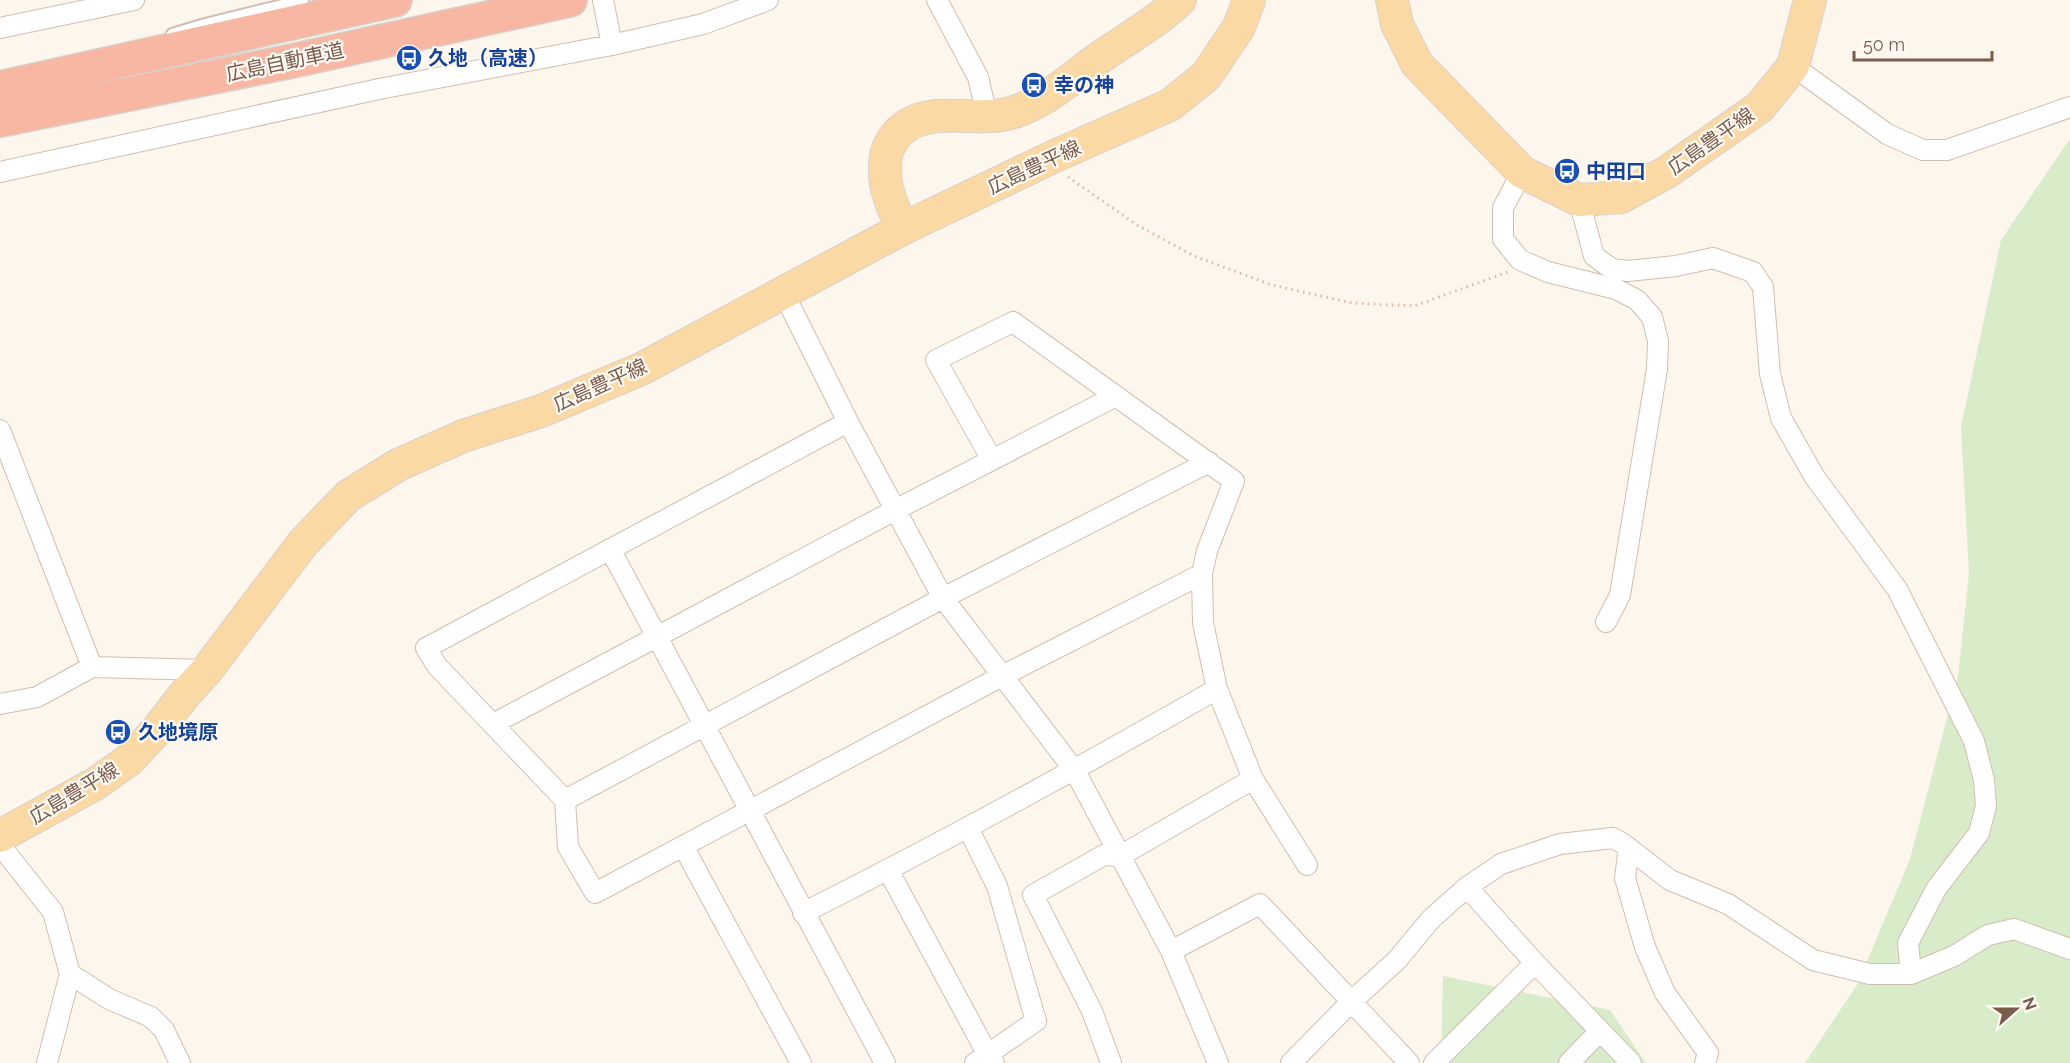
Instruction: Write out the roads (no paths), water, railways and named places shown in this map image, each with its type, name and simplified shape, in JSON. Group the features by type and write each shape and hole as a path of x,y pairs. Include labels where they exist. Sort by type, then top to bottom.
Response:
{"highway":[{"name":"広島自動車道","path":"0,88 395,0"},
{"name":"広島自動車道","path":"0,120 312,57 570,0"}],"main road":[{"path":"902,229 890,197 885,172 892,137 919,120 936,116 987,116 1013,112 1037,101 1180,0"},
{"name":"広島豊平線","path":"0,836 95,784 129,760 158,730 185,694 207,670 303,543 348,496 398,465 452,441 541,411 641,369 902,229 1057,155 1170,105 1206,76 1239,27 1248,0"},
{"path":"1392,0 1397,24 1418,64 1522,172 1579,200"},
{"name":"広島豊平線","path":"1579,200 1621,197 1666,172 1760,107 1793,66 1810,0"}],"street":[{"path":"0,28 134,0"},
{"path":"0,172 380,89 612,45 703,24 768,0"},
{"path":"937,0 978,77 987,116"},
{"path":"606,9 612,45"},
{"path":"1793,66 1887,134 1923,150 1947,150 2070,107"},
{"path":"1522,172 1503,208 1503,239 1520,260 1548,272 1617,289 1637,300 1652,317 1658,341 1657,369 1620,595 1606,622"},
{"path":"1579,200 1594,256 1612,269 1628,271 1676,266 1713,258 1753,272 1763,287 1770,374 1781,418 1814,476 1897,589 1974,741 1984,780 1986,806 1979,833 1936,889 1908,943 1911,974"},
{"path":"783,292 848,422 943,598 1075,771 1171,951 1218,1063"},
{"path":"992,460 936,360 1013,322 1234,481 1207,551 1202,574 1203,623 1217,689 1253,779 1307,865"},
{"path":"493,724 897,509 1116,396"},
{"path":"848,422 426,648 437,666 565,800 568,847 595,893 1002,676 1202,574"},
{"path":"0,430 92,667"},
{"path":"565,800 943,598 1209,462"},
{"path":"610,549 885,1063"},
{"path":"0,704 36,697 92,667 207,670"},
{"path":"803,913 1075,771 1217,689"},
{"path":"1111,1063 1092,1011 1034,895 1104,855 1120,856 1253,779"},
{"path":"888,870 986,1060 1036,1021 997,886 968,828"},
{"path":"1291,1063 1352,1001 1397,960 1431,919 1467,887 1501,864 1560,844 1612,838 1629,848 1670,880 1728,904 1813,960 1870,974 1911,974 1954,956 1988,935 2014,929 2070,949"},
{"path":"0,846 53,912 70,974 47,1063"},
{"path":"683,846 801,1063"},
{"path":"1629,848 1625,878 1645,947 1665,993 1708,1053 1705,1063"},
{"path":"1467,887 1535,963 1631,1063"},
{"path":"1171,951 1260,904 1409,1063"},
{"path":"1434,1063 1535,963"},
{"path":"70,974 109,999 151,1017 164,1030 180,1063"},
{"path":"1569,1063 1600,1030"}],"lane":[{"path":"160,38 205,24 303,0"},
{"path":"500,27 523,22 578,0"},
{"path":"0,88 126,48"},
{"path":"312,57 384,52"}],"place":[{"name":"久地（高速）","path":"409,58"},
{"name":"幸の神","path":"1034,85"},
{"name":"中田口","path":"1567,171"},
{"name":"久地境原","path":"118,732"}]}
